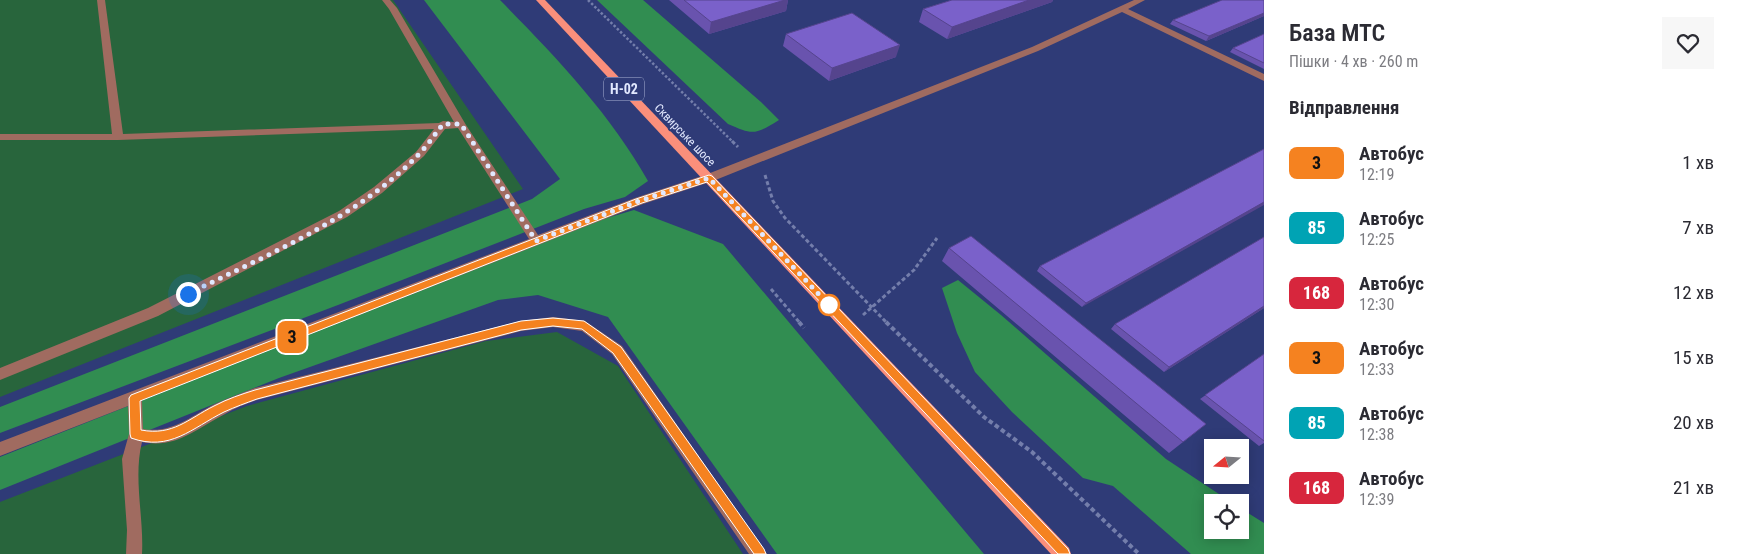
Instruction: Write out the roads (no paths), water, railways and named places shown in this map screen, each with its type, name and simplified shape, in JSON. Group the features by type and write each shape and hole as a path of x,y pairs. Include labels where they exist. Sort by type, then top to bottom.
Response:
{"main road":[{"name":"Сквирське шосе","path":"540,0 709,178"},
{"name":"Н-02","path":"709,178 1063,554"}],"street":[{"path":"101,0 118,138"},
{"path":"386,0 393,8 461,124 536,241"},
{"path":"0,449 639,201 709,178 1035,49 1141,0"},
{"path":"1122,9 1264,78"},
{"path":"0,374 153,312 342,214 378,190 420,154 443,124"},
{"path":"0,137 118,138 461,124"},
{"path":"136,434 156,438 178,433 220,409 255,394 521,326 553,322 584,326 617,350 759,554"},
{"path":"134,554 135,530 130,459 136,434 135,398"}]}
